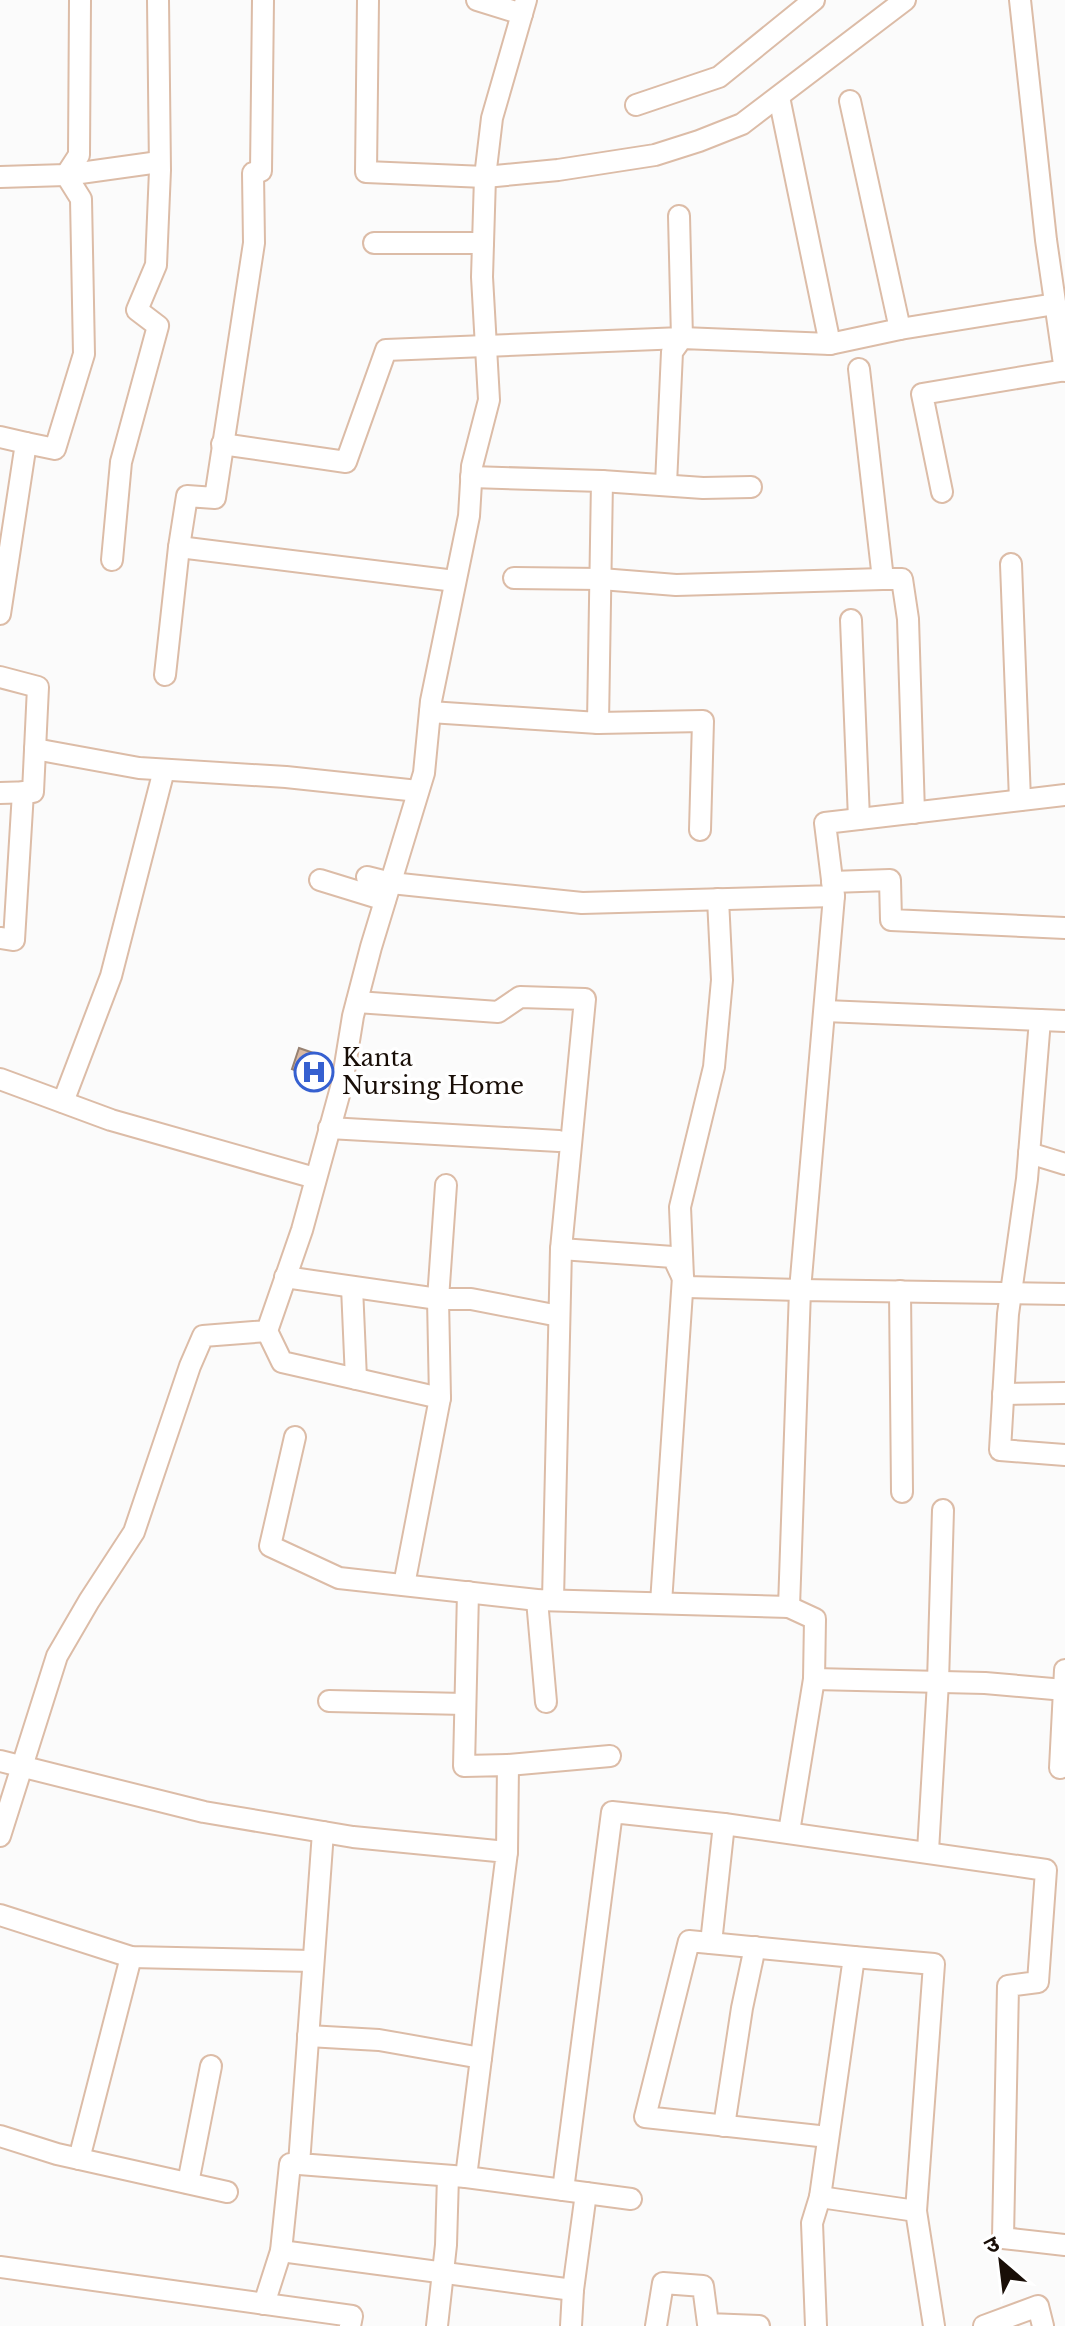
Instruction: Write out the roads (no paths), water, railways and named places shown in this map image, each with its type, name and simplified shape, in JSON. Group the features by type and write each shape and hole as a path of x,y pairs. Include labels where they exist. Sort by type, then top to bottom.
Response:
{"street":[{"path":"66,175 79,155 80,0"},
{"path":"112,560 121,462 158,326 137,310 156,265 158,0"},
{"path":"165,675 187,496 215,498 254,243 253,173 261,171 263,0"},
{"path":"368,0 366,172 485,177 558,170 655,155 742,124 900,1"},
{"path":"440,1398 282,1362 267,1331 302,1230 342,1084 357,1002 424,773 430,712 469,516 471,477 489,400 483,243 485,177 492,118 524,7 477,0"},
{"path":"636,105 719,77 814,0"},
{"path":"942,492 922,394 1065,370 1055,304 1055,238 1020,0"},
{"path":"779,97 830,344"},
{"path":"850,101 900,329"},
{"path":"0,177 66,175 159,162"},
{"path":"0,437 55,449 84,354 81,199 66,175"},
{"path":"666,484 672,352 682,338 679,216"},
{"path":"374,243 483,243"},
{"path":"222,444 346,462 386,350 682,338 830,344 900,329 1055,304"},
{"path":"859,369 883,579"},
{"path":"0,614 26,443"},
{"path":"471,477 703,488 751,487"},
{"path":"598,723 602,481"},
{"path":"179,547 455,581"},
{"path":"1011,564 1020,800"},
{"path":"514,578 601,579 676,585 902,579 908,619 914,813"},
{"path":"851,620 859,819"},
{"path":"0,677 38,687 33,792 0,793"},
{"path":"430,712 598,723 703,721 700,830"},
{"path":"35,749 139,768 286,777 418,791"},
{"path":"63,1102 111,976 164,770"},
{"path":"0,938 14,940 23,792"},
{"path":"789,1607 800,1290 833,889 825,823 1065,795"},
{"path":"367,877 388,892"},
{"path":"320,880 388,892 582,903 718,899 833,889 890,880 891,920 1065,928"},
{"path":"661,1603 683,1277 680,1207 714,1067 722,980 718,899"},
{"path":"357,1002 498,1012 520,997 585,999 561,1249 545,1600 546,1702"},
{"path":"825,1011 1065,1021"},
{"path":"1040,1020 1029,1153 1011,1293 1000,1450 1065,1455"},
{"path":"0,1079 111,1120 315,1178"},
{"path":"329,1128 559,1141"},
{"path":"1029,1153 1065,1164"},
{"path":"404,1585 440,1398 438,1299 446,1185"},
{"path":"561,1249 673,1257 687,1287 1065,1294"},
{"path":"285,1277 438,1299 471,1299 559,1316"},
{"path":"352,1287 356,1379"},
{"path":"900,1291 902,1492"},
{"path":"0,1836 57,1656 134,1532 203,1336 267,1331"},
{"path":"1003,1394 1065,1393"},
{"path":"295,1437 270,1546 339,1578 545,1600 789,1607 815,1619 814,1679 789,1832"},
{"path":"928,1851 938,1682 943,1510"},
{"path":"468,1592 464,1766 610,1756"},
{"path":"814,1679 1064,1683 1060,1768"},
{"path":"329,1701 465,1704"},
{"path":"0,1761 204,1812 323,1832 507,1852"},
{"path":"437,2326 457,2176 481,2058 507,1852 508,1765"},
{"path":"563,2190 612,1812 724,1824 1056,1871 1038,1982 1008,1986 1003,2238 1065,2245"},
{"path":"711,1943 724,1824"},
{"path":"323,1832 299,2164 457,2176 631,2199"},
{"path":"0,1915 131,1957 313,1961"},
{"path":"828,2137 645,2117 689,1941 934,1964 916,2211 934,2326"},
{"path":"724,2126 742,2008 755,1947"},
{"path":"79,2159 131,1957"},
{"path":"816,2326 812,2223 820,2197 854,1957"},
{"path":"308,2036 379,2040 481,2058"},
{"path":"188,2183 211,2066"},
{"path":"0,2136 79,2159 227,2192"},
{"path":"264,2304 281,2251 290,2164"},
{"path":"571,2326 586,2193"},
{"path":"820,2197 916,2211"},
{"path":"281,2251 573,2290"},
{"path":"0,2267 352,2316 350,2326"},
{"path":"656,2326 663,2283 703,2286 708,2324 759,2326"},
{"path":"984,2326 1038,2306 1043,2326"}],"place":[{"name":"Kanta Nursing Home","path":"314,1072"}]}
